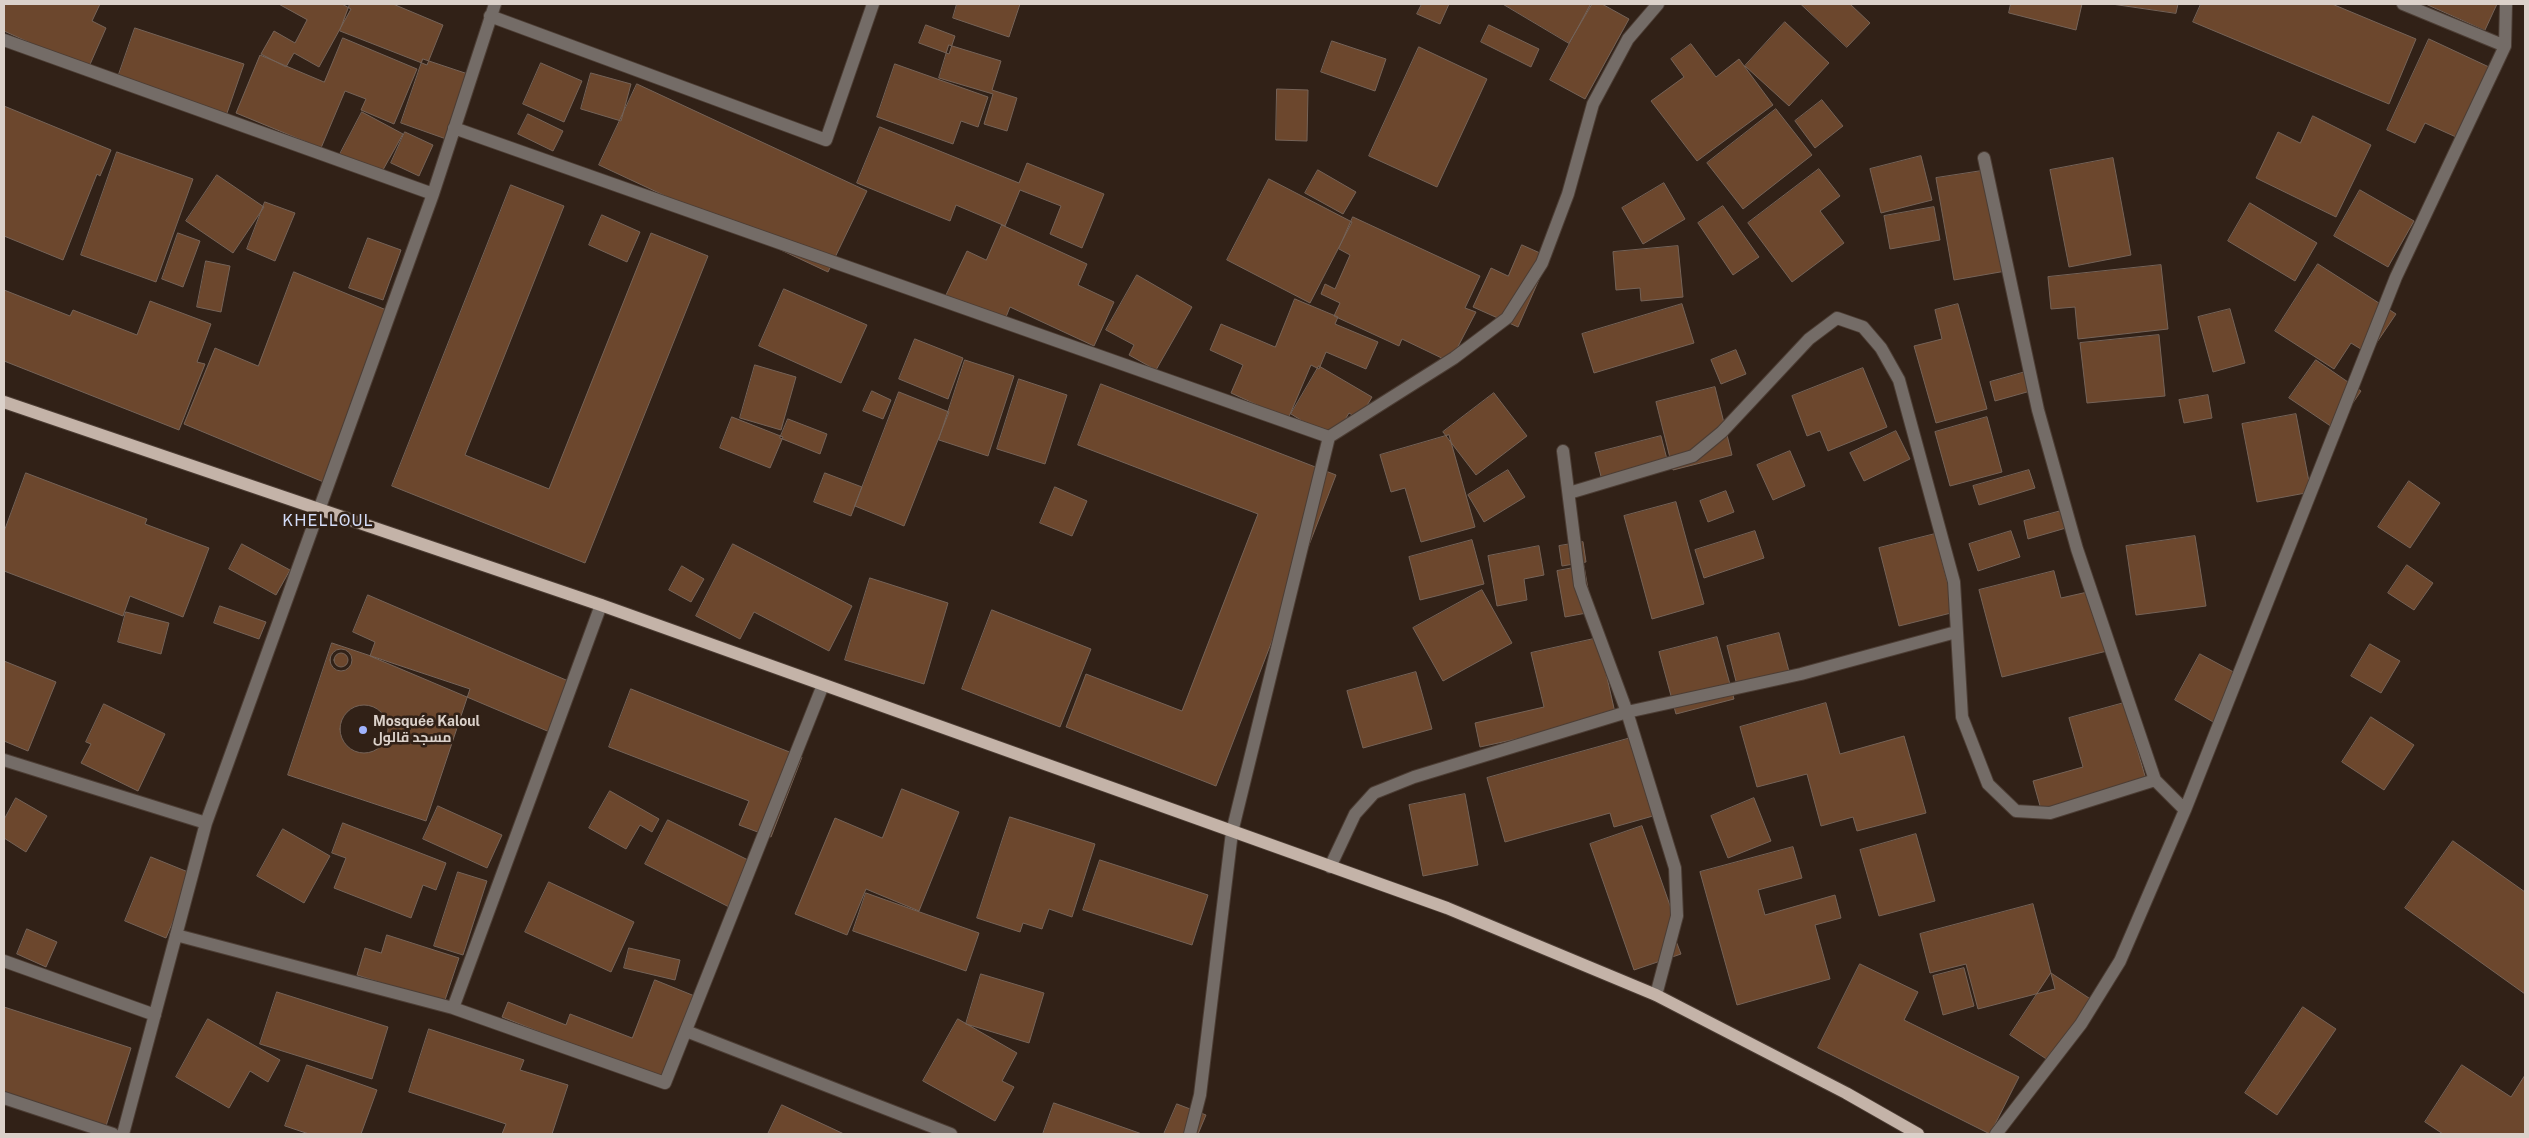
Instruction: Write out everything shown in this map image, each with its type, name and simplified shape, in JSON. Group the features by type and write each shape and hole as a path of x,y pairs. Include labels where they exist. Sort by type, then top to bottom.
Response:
{"main road":[{"path":"4,402 600,605 1447,908 1656,994 1846,1093 1918,1134"}],"street":[{"path":"123,1134 206,823 433,194 495,4"},
{"path":"490,16 826,140 873,4"},
{"path":"1190,1134 1200,1095 1232,832 1329,437 1454,358 1506,318 1542,263 1568,194 1593,104 1628,39 1658,4"},
{"path":"2403,4 2505,46"},
{"path":"1996,1134 2081,1024 2120,960 2185,810 2396,277 2505,46 2506,4"},
{"path":"4,40 433,194"},
{"path":"454,128 1329,437"},
{"path":"1984,158 2041,419 2077,549 2155,780 2185,810"},
{"path":"1569,493 1693,456 1722,432 1809,338 1837,318 1864,326 1881,348 1899,380 1954,582 1962,717 1988,784 2016,811 2050,813 2155,780"},
{"path":"1563,451 1580,585 1627,712 1674,868 1677,916 1656,994"},
{"path":"453,1008 600,605"},
{"path":"1330,867 1355,814 1374,793 1414,777 1627,712 1801,674 1956,632"},
{"path":"176,935 453,1008 665,1083 824,685"},
{"path":"4,760 206,823"},
{"path":"4,961 155,1015"},
{"path":"686,1030 951,1134"},
{"path":"4,1098 113,1134"}],"building":[{"path":"4,4 100,4 92,21 106,28 88,69 4,31"},
{"path":"279,4 342,4 351,9 319,67 294,53 286,67 261,54 274,31 295,43 307,20"},
{"path":"350,4 393,4 443,25 427,65 340,31"},
{"path":"957,4 1020,4 1009,37 953,18"},
{"path":"1422,4 1449,4 1440,24 1417,14"},
{"path":"1503,4 1592,4 1569,43"},
{"path":"1591,4 1602,4 1629,19 1585,99 1550,80"},
{"path":"1801,4 1850,4 1870,23 1847,47"},
{"path":"2011,4 2082,4 2076,30 2009,13"},
{"path":"2112,4 2178,4 2176,13"},
{"path":"2201,4 2332,4 2416,39 2389,104 2193,22"},
{"path":"2426,4 2497,4 2485,30"},
{"path":"1785,22 1829,63 1789,106 1745,66"},
{"path":"926,25 955,36 949,54 919,43"},
{"path":"1489,25 1539,49 1531,67 1481,42"},
{"path":"135,28 244,64 226,116 117,80"},
{"path":"343,38 417,69 394,124 361,110 366,99 345,91 321,148 236,113 260,55 324,82"},
{"path":"2429,39 2489,67 2456,137 2425,123 2415,143 2387,130"},
{"path":"1332,41 1386,59 1375,91 1321,72"},
{"path":"1691,44 1716,77 1739,59 1773,105 1697,161 1651,101 1684,77 1671,59"},
{"path":"949,45 1001,61 992,90 1017,98 1007,131 984,124 993,94 939,78"},
{"path":"1419,47 1487,79 1437,187 1369,156"},
{"path":"423,59 471,75 449,140 401,123"},
{"path":"541,63 582,81 564,122 523,104"},
{"path":"895,64 988,97 978,127 961,121 953,144 877,117"},
{"path":"591,73 631,84 621,121 581,109"},
{"path":"637,84 867,191 828,272 599,165"},
{"path":"1277,89 1308,90 1307,141 1276,140"},
{"path":"1822,100 1843,126 1815,148 1795,121"},
{"path":"4,106 111,150 100,176 97,174 63,260 4,236"},
{"path":"1776,109 1812,155 1743,209 1707,163"},
{"path":"362,112 403,134 379,177 339,156"},
{"path":"528,114 563,131 553,151 518,134"},
{"path":"2313,116 2371,145 2336,217 2256,178 2278,132 2300,143"},
{"path":"880,127 1019,183 1027,163 1104,194 1082,248 1050,234 1061,206 1020,190 1005,226 956,205 950,221 857,183"},
{"path":"405,132 433,145 419,176 391,163"},
{"path":"117,152 193,179 156,282 81,255"},
{"path":"1921,156 1932,200 1881,213 1870,169"},
{"path":"2113,158 2131,255 2069,267 2050,170"},
{"path":"1819,169 1840,196 1820,211 1844,243 1792,282 1748,223"},
{"path":"1318,170 1356,192 1343,214 1305,193"},
{"path":"1988,170 2006,271 1954,280 1936,178"},
{"path":"217,175 264,207 233,253 186,221"},
{"path":"1269,179 1352,222 1310,303 1227,260"},
{"path":"1664,183 1685,219 1643,244 1622,208"},
{"path":"511,185 564,206 465,455 549,489 651,233 708,256 585,563 392,486"},
{"path":"2360,190 2414,221 2388,267 2334,236"},
{"path":"265,202 295,213 275,261 247,249"},
{"path":"2250,203 2317,243 2295,281 2228,241"},
{"path":"1723,206 1759,257 1733,275 1698,223"},
{"path":"1934,207 1940,240 1890,249 1884,216"},
{"path":"602,215 640,232 627,262 589,245"},
{"path":"1353,217 1480,276 1465,308 1476,312 1450,362 1402,339 1399,346 1334,316 1340,303 1321,294 1325,284 1335,289 1350,255 1339,249"},
{"path":"1002,225 1087,264 1078,285 1114,302 1094,346 1010,307 1004,322 946,295 967,251 986,260"},
{"path":"178,233 200,241 183,287 162,279"},
{"path":"368,238 401,250 383,300 349,288"},
{"path":"1522,245 1549,257 1518,327 1473,307 1491,268 1508,276"},
{"path":"1678,246 1683,297 1641,301 1640,288 1616,290 1613,252"},
{"path":"206,261 230,266 221,312 197,307"},
{"path":"2318,264 2396,314 2369,354 2351,343 2334,369 2275,331"},
{"path":"2161,265 2168,329 2078,339 2075,307 2051,309 2048,277"},
{"path":"294,272 396,314 326,483 184,424 215,348 258,366"},
{"path":"1137,275 1192,307 1156,370 1129,355 1134,345 1106,330"},
{"path":"784,289 867,325 841,383 759,346"},
{"path":"4,290 70,316 73,310 137,335 150,301 211,324 197,362 205,364 179,430 4,361"},
{"path":"1295,299 1338,317 1335,324 1378,342 1366,369 1326,352 1319,369 1311,365 1288,419 1231,393 1243,365 1210,350 1221,324 1275,347"},
{"path":"1682,304 1694,343 1594,373 1582,334"},
{"path":"1958,304 1987,409 1936,423 1914,346 1942,339 1935,310"},
{"path":"2230,309 2245,363 2213,372 2198,317"},
{"path":"2159,335 2165,396 2087,403 2080,343"},
{"path":"915,339 963,358 948,399 899,379"},
{"path":"1736,350 1746,374 1721,384 1711,360"},
{"path":"965,360 1014,376 988,456 939,440"},
{"path":"2316,360 2361,391 2335,429 2289,398"},
{"path":"755,365 796,377 781,430 740,418"},
{"path":"1319,366 1372,397 1359,419 1349,413 1333,440 1291,414"},
{"path":"1863,368 1887,427 1828,451 1820,431 1807,436 1792,396"},
{"path":"2029,371 2034,390 1995,401 1990,382"},
{"path":"1019,379 1067,395 1045,464 997,449"},
{"path":"1101,384 1336,475 1216,786 1066,727 1086,674 1182,711 1258,514 1078,445"},
{"path":"1715,387 1732,455 1673,470 1656,402"},
{"path":"872,391 891,400 883,419 863,411"},
{"path":"899,392 949,412 904,526 855,506"},
{"path":"1494,393 1527,436 1476,475 1443,432"},
{"path":"2208,395 2212,418 2184,423 2179,400"},
{"path":"2296,414 2311,492 2257,502 2242,424"},
{"path":"732,417 783,437 770,468 720,448"},
{"path":"1987,417 2002,472 1950,486 1935,432"},
{"path":"788,419 827,434 820,454 780,438"},
{"path":"1896,431 1910,459 1864,481 1850,453"},
{"path":"1449,435 1475,527 1421,542 1405,488 1391,492 1380,455"},
{"path":"1661,436 1669,467 1603,484 1595,453"},
{"path":"1790,451 1805,486 1773,500 1757,465"},
{"path":"1508,470 1525,497 1484,522 1468,495"},
{"path":"2029,470 2035,488 1979,505 1973,486"},
{"path":"26,473 147,519 145,524 209,548 183,617 130,596 123,616 4,571 4,532"},
{"path":"825,473 862,487 851,516 814,502"},
{"path":"2409,481 2440,503 2410,548 2378,527"},
{"path":"1055,487 1087,501 1072,536 1040,523"},
{"path":"1726,491 1734,512 1708,522 1700,501"},
{"path":"1676,502 1704,604 1652,619 1624,516"},
{"path":"2061,511 2066,528 2028,539 2024,521"},
{"path":"1755,531 1764,558 1704,578 1695,550"},
{"path":"2011,531 2020,557 1978,571 1969,544"},
{"path":"1935,534 1955,612 1899,626 1879,548"},
{"path":"2195,536 2206,606 2136,615 2126,546"},
{"path":"1472,540 1484,584 1420,600 1409,557"},
{"path":"1583,542 1586,562 1562,566 1559,546"},
{"path":"242,544 290,570 276,595 229,569"},
{"path":"733,544 852,606 829,651 754,612 740,639 696,616"},
{"path":"1539,546 1544,575 1524,579 1527,600 1497,606 1488,556"},
{"path":"2407,565 2433,583 2414,610 2388,593"},
{"path":"682,566 704,579 691,602 669,590"},
{"path":"1584,566 1592,612 1565,617 1557,571"},
{"path":"2054,571 2061,598 2092,591 2107,651 2002,677 1979,590"},
{"path":"870,578 948,603 924,684 845,660"},
{"path":"1482,590 1512,643 1443,681 1413,628"},
{"path":"368,595 573,683 552,733 370,656 375,642 353,632"},
{"path":"220,606 266,622 259,639 214,623"},
{"path":"992,610 1091,649 1060,727 962,689"},
{"path":"126,612 169,623 161,654 118,642"},
{"path":"1779,633 1791,679 1739,693 1727,646"},
{"path":"1717,637 1734,699 1676,714 1659,652"},
{"path":"1598,638 1616,717 1480,747 1475,723 1544,707 1531,653"},
{"path":"332,643 470,689 426,821 288,775"},
{"path":"2370,644 2400,661 2381,693 2351,676"},
{"path":"341,649 351,656 352,660 345,670 341,671 331,664 330,660 337,650"},
{"path":"338,653 344,653 348,660 344,667 338,667 334,663 334,657"},
{"path":"2200,654 2241,676 2215,723 2175,700"},
{"path":"4,661 56,682 28,751 4,741"},
{"path":"1416,672 1432,729 1363,748 1347,691"},
{"path":"631,689 802,757 771,837 739,825 749,801 609,747"},
{"path":"1826,703 1840,754 1904,736 1926,813 1857,831 1853,817 1821,826 1807,774 1757,787 1740,727"},
{"path":"2124,703 2147,783 2042,813 2033,781 2083,767 2069,718"},
{"path":"104,704 165,734 138,791 81,763 91,744 86,742"},
{"path":"359,705 369,705 381,712 388,724 388,734 381,746 369,753 359,753 351,749 344,742 340,734 340,724 344,716 351,709"},
{"path":"2371,717 2414,745 2384,790 2342,762"},
{"path":"1638,736 1660,814 1614,827 1610,813 1505,842 1487,778"},
{"path":"902,789 959,812 919,911 866,889 847,935 795,914 835,818 882,838"},
{"path":"610,791 659,819 652,832 640,825 626,849 589,828"},
{"path":"1465,794 1478,865 1423,876 1409,805"},
{"path":"16,798 47,816 26,852 4,838 4,820"},
{"path":"1754,798 1771,841 1728,858 1711,816"},
{"path":"438,806 502,835 487,868 423,839"},
{"path":"1010,817 1095,844 1072,917 1049,909 1042,929 1023,923 1020,932 977,918"},
{"path":"668,820 756,864 733,909 645,864"},
{"path":"343,823 446,863 436,890 423,885 411,918 334,888 346,858 332,853"},
{"path":"1642,826 1679,931 1673,933 1681,954 1634,970 1590,844"},
{"path":"283,829 330,856 304,903 257,876"},
{"path":"1916,834 1935,901 1879,916 1860,850"},
{"path":"2453,841 2525,892 2525,994 2405,908"},
{"path":"1793,847 1802,878 1758,890 1765,915 1835,895 1841,918 1815,925 1830,979 1737,1005 1700,872"},
{"path":"151,857 193,874 166,938 125,921"},
{"path":"1100,860 1208,895 1192,945 1083,910"},
{"path":"458,872 487,881 463,955 434,946"},
{"path":"549,882 634,922 611,972 525,932"},
{"path":"866,893 979,933 966,971 853,931"},
{"path":"2033,904 2055,989 1978,1009 1966,964 1930,973 1920,934"},
{"path":"27,929 57,942 46,967 17,954"},
{"path":"387,935 459,958 444,1003 357,975 365,948 381,953"},
{"path":"629,948 680,960 675,980 624,968"},
{"path":"1860,964 1918,992 1904,1020 2019,1077 1990,1134 1818,1048"},
{"path":"1964,968 1974,1006 1943,1015 1933,976"},
{"path":"2051,973 2095,1002 2054,1064 2010,1035"},
{"path":"981,974 1044,993 1029,1043 966,1024"},
{"path":"655,980 702,999 669,1083 502,1017 508,1002 566,1025 570,1014 632,1038"},
{"path":"277,992 388,1027 372,1079 260,1044"},
{"path":"4,1007 131,1048 106,1126 4,1094"},
{"path":"2303,1007 2336,1029 2277,1115 2245,1093"},
{"path":"208,1019 280,1060 268,1082 250,1071 229,1108 176,1077"},
{"path":"958,1019 1017,1053 1002,1081 1014,1087 995,1121 923,1081"},
{"path":"429,1029 524,1060 520,1070 568,1085 552,1134 502,1134 506,1124 409,1092"},
{"path":"307,1065 377,1090 361,1134 309,1134 285,1126"},
{"path":"2462,1065 2511,1097 2525,1075 2525,1134 2443,1134 2425,1122"},
{"path":"1054,1103 1142,1134 1043,1134"},
{"path":"1177,1104 1206,1115 1198,1134 1164,1134"},
{"path":"782,1105 844,1134 768,1134"}],"place":[{"name":"Mosquée Kaloul مسجد قالول","path":"363,730"}],"district":[{"name":"KHELLOUL","path":"328,521"}]}
